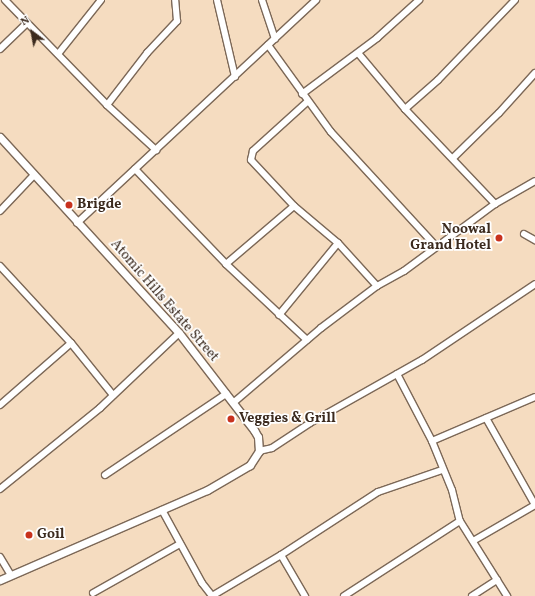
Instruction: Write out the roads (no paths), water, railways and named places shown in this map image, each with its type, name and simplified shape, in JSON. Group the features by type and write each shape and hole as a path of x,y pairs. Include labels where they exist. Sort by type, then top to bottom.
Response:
{"street":[{"path":"5,0 26,24 156,150"},
{"path":"58,54 102,0"},
{"path":"108,105 147,53 177,21 175,0"},
{"path":"217,0 235,77"},
{"path":"262,0 274,39"},
{"path":"78,223 316,0"},
{"path":"302,94 396,23 419,0"},
{"path":"405,109 438,80 515,0"},
{"path":"0,49 26,24"},
{"path":"268,45 307,102 362,168 436,246"},
{"path":"358,53 405,109 495,204"},
{"path":"453,158 499,113 535,73"},
{"path":"307,102 251,155 251,160 294,206 338,244 377,286"},
{"name":"Atomic Hills Estate Street","path":"0,137 179,333 258,437 259,451"},
{"path":"135,169 226,264 278,315 307,340"},
{"path":"0,211 34,175"},
{"path":"233,403 307,340 377,286 404,271 495,204 535,181"},
{"path":"226,264 294,206"},
{"path":"524,234 535,240"},
{"path":"278,315 338,244"},
{"path":"0,266 71,342 113,395"},
{"path":"0,580 162,510 230,478 255,460 259,451 272,448 310,423 397,374 535,284"},
{"path":"0,489 113,395 179,333"},
{"path":"0,405 71,342"},
{"path":"397,374 432,441 442,470 452,490 460,521 507,596"},
{"path":"105,474 226,394"},
{"path":"432,441 535,397"},
{"path":"473,541 535,505 486,418"},
{"path":"162,510 180,544 212,596 281,556 378,492 442,470"},
{"path":"344,596 460,521"},
{"path":"93,593 180,544"},
{"path":"281,556 305,596"},
{"path":"0,557 11,575"},
{"path":"472,596 497,580"}],"place":[{"name":"Brigde","path":"69,205"},
{"name":"Noowal Grand Hotel","path":"499,238"},
{"name":"Veggies & Grill","path":"231,419"},
{"name":"Goil","path":"29,535"}]}
